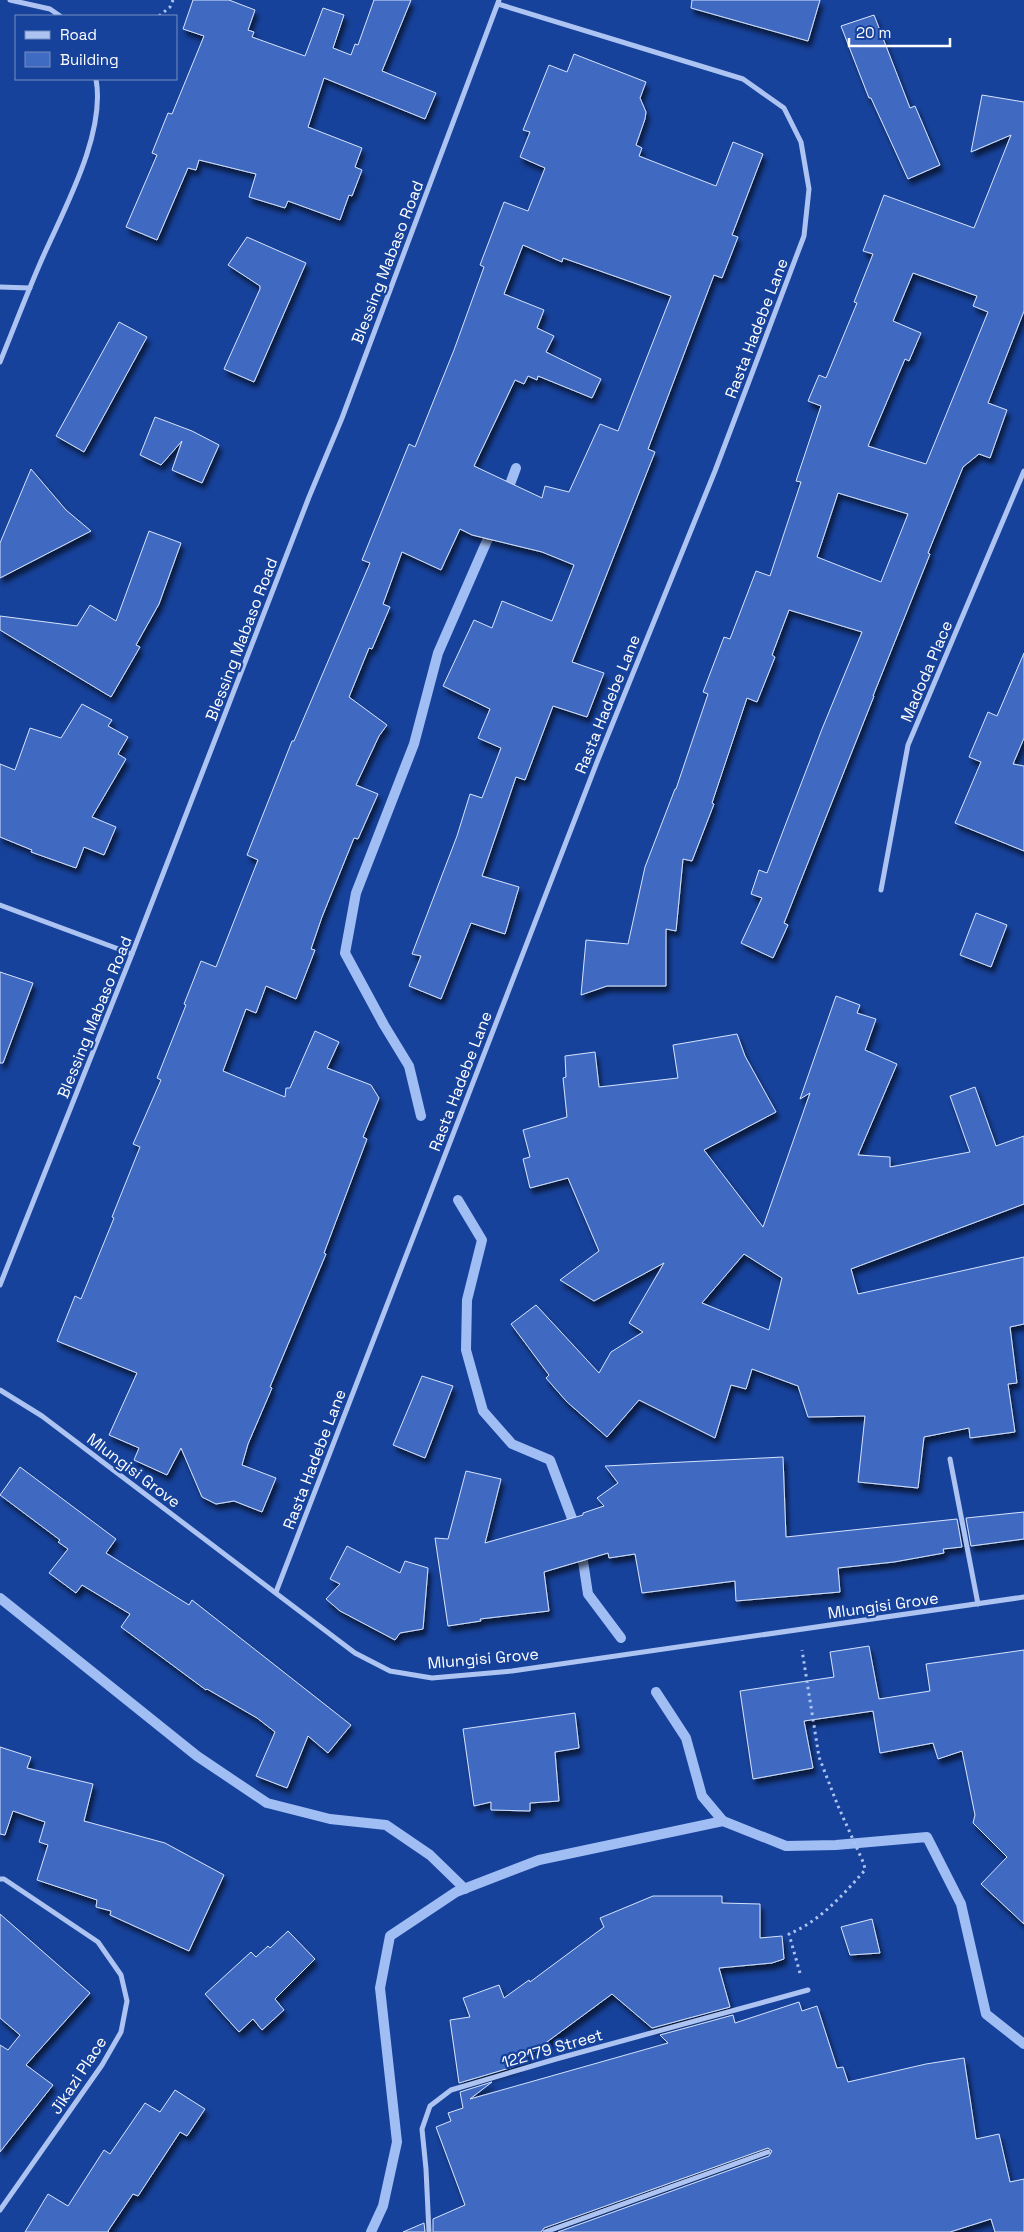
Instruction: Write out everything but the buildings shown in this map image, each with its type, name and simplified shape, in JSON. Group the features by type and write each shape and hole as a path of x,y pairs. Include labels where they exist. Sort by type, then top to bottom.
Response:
{"street":[{"path":"10,0 50,9 59,15"},
{"name":"Blessing Mabaso Road","path":"0,1286 132,954 309,497 342,418 498,2"},
{"name":"Rasta Hadebe Lane","path":"276,1592 593,772 715,471 804,236 809,189 801,142 784,108 744,80 498,2"},
{"path":"0,362 87,155 99,94 96,80"},
{"path":"0,287 30,288"},
{"name":"Madoda Place","path":"881,890 908,745 1024,471"},
{"path":"0,905 132,954"},
{"name":"Mlungisi Grove","path":"0,1390 42,1416 356,1653 390,1671 432,1678 512,1671 1024,1597"},
{"path":"950,1459 978,1604"},
{"name":"Jikazi Place","path":"0,1879 4,1879 98,1942 120,1975 127,2001 121,2032 102,2065 0,2210"},
{"name":"122179 Street","path":"429,2232 422,2129 430,2106 451,2090 556,2059 808,1990"},
{"path":"545,2232 768,2152"}],"path":[{"path":"161,15 170,7 173,0"},
{"path":"799,1629 819,1757 865,1870 818,1917 806,1927 789,1934 801,1976 808,1990"}],"waterway":[{"path":"506,495 516,468"},
{"path":"421,1116 409,1066 384,1025 345,953 356,893 414,744 438,653 493,527"},
{"path":"458,1200 482,1240 467,1300 466,1350 483,1411 512,1444 550,1460 576,1529"},
{"path":"581,1548 588,1594 621,1638"},
{"path":"0,1598 197,1756 267,1803 330,1819 386,1825 430,1855 465,1889"},
{"path":"656,1692 686,1738 702,1796 723,1821"},
{"path":"371,2232 383,2206 397,2142 380,1988 390,1936 456,1892 539,1860 723,1821 786,1846 836,1845 927,1837 961,1904 986,2014 1024,2044"}]}
